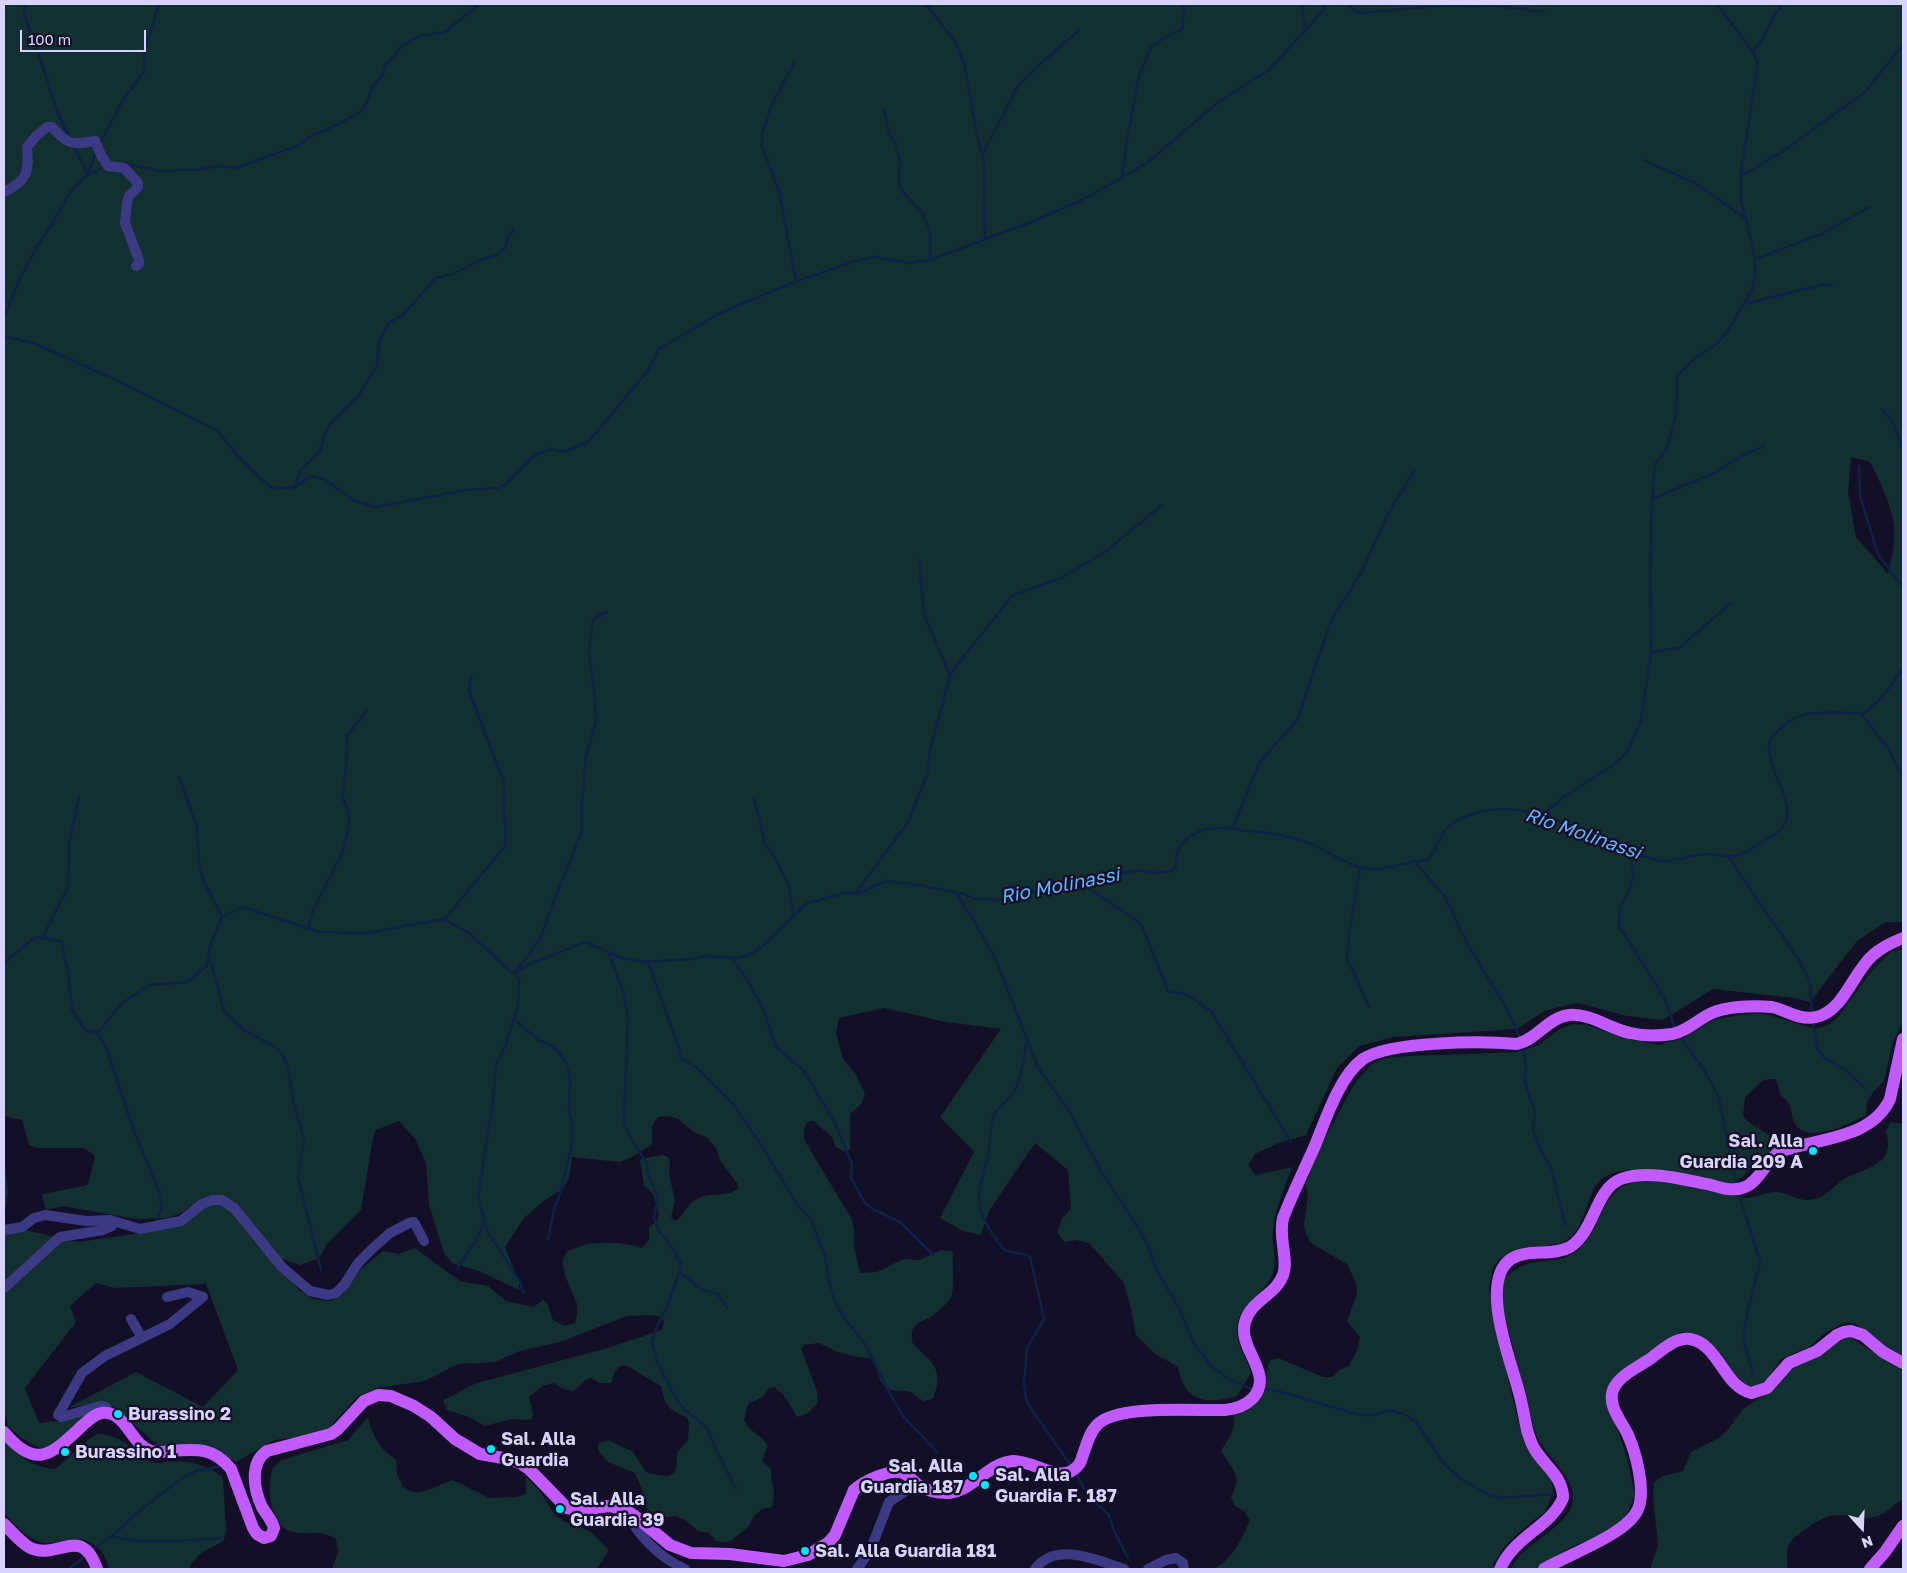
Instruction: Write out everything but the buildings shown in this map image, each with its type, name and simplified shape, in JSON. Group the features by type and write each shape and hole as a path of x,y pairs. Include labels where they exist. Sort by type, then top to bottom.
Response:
{"main road":[{"path":"4,1432 29,1454 38,1456 56,1450 93,1416 109,1413 122,1422 148,1451 156,1453 198,1449 206,1451 227,1464 235,1475 255,1532 264,1538 271,1536 274,1528 263,1509 257,1491 255,1470 257,1461 262,1454 331,1434 343,1425 364,1401 378,1395 391,1396 414,1406 431,1417 455,1439 480,1454 520,1463 529,1469 567,1508 580,1510 608,1506 626,1510 636,1516 670,1545 692,1553 730,1554 784,1561 808,1555 828,1543 840,1526 850,1497 860,1485 890,1472 906,1474 919,1485 928,1490 938,1492 961,1490 993,1469 1011,1461 1066,1474 1080,1463 1096,1426 1112,1415 1138,1411 1225,1410 1236,1408 1250,1400 1257,1392 1260,1380 1258,1369 1244,1337 1245,1322 1253,1307 1276,1287 1282,1278 1285,1268 1281,1233 1283,1218 1340,1088 1357,1064 1364,1058 1392,1048 1452,1044 1517,1044 1533,1038 1550,1022 1570,1015 1586,1018 1630,1033 1653,1035 1681,1032 1712,1013 1735,1007 1773,1008 1804,1017 1817,1017 1825,1014 1837,1004 1873,955 1903,938"},
{"path":"1500,1569 1508,1554 1554,1513 1563,1498 1560,1483 1533,1447 1499,1318 1497,1285 1501,1270 1505,1264 1518,1256 1561,1250 1571,1246 1586,1230 1604,1194 1611,1185 1621,1179 1638,1176 1661,1176 1738,1190 1754,1181 1779,1152 1836,1137 1868,1124 1886,1108 1890,1099 1903,1039"},
{"path":"1544,1569 1621,1528 1635,1515 1641,1500 1635,1454 1629,1437 1613,1406 1612,1391 1623,1378 1670,1345 1684,1339 1700,1343 1711,1353 1737,1385 1751,1393 1767,1388 1789,1363 1817,1351 1836,1335 1844,1332 1851,1331 1863,1335 1883,1352 1903,1363"},
{"path":"4,1524 31,1549 45,1552 71,1545 81,1546 90,1554 97,1569"},
{"path":"1870,1569 1885,1552 1903,1526"}],"street":[{"path":"4,192 23,180 28,169 27,147 47,127 52,127 61,138 71,144 95,141 108,166 124,168 138,183 138,187 126,202 125,223 139,260 139,264 136,266"},
{"path":"4,1230 22,1227 39,1216 52,1216 86,1222 110,1220 140,1229 180,1221 202,1204 212,1200 222,1200 234,1208 282,1266 310,1291 328,1295 336,1293 358,1263 390,1233 414,1222 424,1241"},
{"path":"4,1288 60,1237 103,1230 112,1226 114,1222"},
{"path":"109,1413 106,1407 100,1406 62,1416 58,1415 82,1373 105,1356 170,1324 202,1297 188,1292 167,1297"},
{"path":"131,1318 142,1338"},
{"path":"857,1569 870,1551 889,1502 907,1490 919,1485"},
{"path":"626,1510 633,1523 650,1545 667,1560 685,1569"},
{"path":"1034,1569 1039,1563 1064,1554 1089,1557 1124,1569"},
{"path":"1148,1569 1171,1558 1180,1560 1183,1563 1184,1569"}],"green space":[{"path":"4,4 1903,4 1903,922 1886,922 1857,941 1810,1002 1794,998 1713,989 1663,1020 1627,1016 1578,1003 1546,1010 1517,1029 1394,1037 1359,1046 1337,1068 1306,1135 1279,1143 1255,1154 1248,1165 1256,1175 1292,1167 1274,1222 1275,1262 1273,1272 1265,1287 1241,1314 1238,1322 1237,1336 1251,1373 1237,1396 1226,1399 1207,1400 1191,1394 1181,1379 1178,1367 1155,1354 1136,1335 1124,1283 1089,1243 1076,1240 1064,1242 1057,1231 1062,1219 1071,1209 1068,1170 1035,1143 989,1211 981,1235 963,1231 940,1218 974,1152 940,1117 1001,1029 946,1022 884,1008 839,1018 836,1034 842,1055 855,1073 865,1093 862,1103 850,1114 850,1149 846,1152 836,1147 832,1137 814,1121 807,1123 804,1135 805,1141 851,1218 854,1228 854,1246 860,1273 877,1272 903,1259 920,1260 941,1250 953,1251 953,1288 951,1297 932,1316 917,1324 912,1334 913,1344 927,1357 935,1368 937,1374 936,1389 933,1399 923,1401 910,1392 891,1390 884,1386 874,1359 835,1351 819,1343 804,1345 801,1349 817,1391 818,1402 807,1414 797,1417 786,1398 775,1387 769,1388 763,1397 748,1404 744,1420 749,1428 763,1439 768,1446 762,1461 771,1469 774,1497 772,1507 762,1509 754,1516 749,1526 732,1540 727,1542 716,1541 709,1533 698,1531 685,1520 675,1516 654,1519 647,1510 642,1489 635,1473 608,1462 598,1450 598,1444 608,1440 633,1452 645,1471 650,1474 668,1476 673,1474 676,1469 677,1453 688,1440 689,1423 687,1418 672,1410 665,1402 661,1386 627,1366 618,1368 614,1373 611,1383 600,1383 591,1378 585,1380 574,1391 563,1389 554,1383 542,1386 529,1397 533,1413 532,1419 527,1420 511,1419 485,1426 469,1417 447,1410 443,1400 477,1383 604,1349 662,1330 664,1321 655,1315 627,1316 560,1342 520,1351 495,1362 458,1364 425,1381 377,1388 357,1397 328,1429 313,1435 275,1440 236,1462 201,1445 157,1445 117,1409 102,1402 68,1408 136,1372 203,1407 238,1370 206,1284 115,1288 96,1283 70,1306 76,1322 25,1388 39,1423 67,1420 84,1412 87,1416 55,1445 40,1448 23,1439 8,1426 4,1412 4,1234 25,1230 78,1242 142,1233 189,1220 213,1202 230,1208 299,1290 313,1299 330,1301 341,1296 361,1269 383,1251 399,1254 415,1248 460,1281 488,1286 506,1301 534,1307 543,1300 547,1303 553,1320 564,1326 575,1323 577,1316 577,1304 564,1268 563,1261 565,1255 570,1250 597,1243 621,1244 642,1248 649,1240 649,1228 657,1220 659,1214 653,1194 644,1185 640,1159 663,1155 668,1157 670,1162 669,1174 675,1201 671,1217 675,1221 689,1205 698,1199 708,1195 730,1193 738,1188 737,1183 720,1161 717,1150 707,1137 693,1131 674,1117 658,1117 652,1126 652,1145 628,1159 620,1162 572,1157 569,1178 563,1189 545,1200 524,1218 505,1247 519,1282 519,1290 479,1271 452,1263 444,1253 429,1205 426,1163 415,1139 399,1121 376,1130 361,1210 327,1244 319,1258 300,1265 276,1257 222,1198 204,1197 181,1213 168,1218 135,1219 63,1206 46,1210 42,1194 88,1184 95,1156 84,1148 37,1148 29,1145 22,1120 4,1116","holes":["1851,457 1870,462 1881,484 1893,517 1894,543 1888,574 1856,537 1848,492"]},
{"path":"1903,949 1903,1021 1893,1042 1884,1081 1867,1102 1866,1115 1839,1128 1816,1133 1806,1132 1798,1128 1793,1120 1791,1108 1780,1094 1775,1079 1762,1081 1745,1097 1743,1116 1771,1136 1778,1145 1736,1182 1723,1184 1675,1174 1638,1170 1621,1171 1607,1175 1595,1186 1578,1227 1567,1240 1562,1243 1519,1250 1499,1259 1493,1269 1489,1288 1496,1330 1521,1432 1552,1479 1553,1492 1545,1512 1526,1526 1505,1546 1494,1563 1493,1569 1212,1569 1225,1561 1236,1549 1250,1520 1244,1511 1235,1506 1231,1497 1236,1483 1235,1472 1221,1450 1231,1434 1234,1425 1234,1415 1259,1396 1266,1386 1269,1361 1278,1358 1323,1377 1333,1377 1339,1370 1349,1366 1358,1348 1360,1337 1347,1321 1357,1293 1356,1283 1347,1264 1311,1243 1304,1225 1308,1195 1306,1185 1311,1165 1354,1084 1372,1064 1386,1058 1407,1056 1519,1052 1538,1045 1560,1029 1573,1024 1586,1025 1634,1040 1660,1045 1685,1037 1713,1020 1740,1015 1766,1014 1815,1029 1828,1025 1838,1017 1874,968 1891,952"},
{"path":"1890,1122 1903,1124 1903,1358 1882,1345 1856,1324 1845,1322 1825,1333 1809,1347 1781,1359 1768,1379 1756,1387 1747,1386 1695,1334 1682,1332 1666,1341 1612,1381 1613,1417 1626,1454 1635,1495 1627,1515 1610,1530 1570,1548 1534,1569 1511,1569 1525,1551 1553,1529 1568,1513 1573,1496 1568,1480 1542,1445 1531,1423 1502,1305 1500,1291 1502,1280 1527,1264 1561,1259 1573,1254 1587,1241 1602,1210 1615,1192 1626,1185 1641,1180 1661,1178 1745,1198 1774,1192 1803,1200 1820,1197 1846,1178 1881,1161 1887,1150 1886,1132"},
{"path":"4,1158 8,1193 4,1218"},
{"path":"1841,1338 1851,1338 1903,1371 1903,1500 1879,1516 1865,1518 1835,1515 1823,1518 1809,1526 1788,1546 1787,1569 1650,1569 1658,1546 1653,1496 1654,1482 1663,1476 1683,1471 1691,1452 1719,1438 1727,1431 1743,1409 1769,1392 1787,1370"},
{"path":"368,1417 378,1442 385,1452 396,1460 397,1474 403,1487 410,1491 423,1491 453,1480 489,1498 517,1497 526,1494 526,1477 540,1491 554,1514 565,1522 590,1531 609,1550 597,1569 332,1569 338,1552 336,1539 321,1533 298,1533 288,1530 281,1525 276,1517 270,1498 272,1469 282,1460 348,1440"},
{"path":"97,1434 118,1439 151,1462 180,1461 193,1463 212,1470 223,1478 226,1530 224,1540 200,1554 189,1569 109,1569 104,1555 95,1545 89,1542 75,1539 43,1543 25,1534 4,1513 4,1440 26,1460 39,1466 55,1469"}],"waterway":[{"path":"25,4 24,14 56,109 70,139"},
{"path":"100,143 123,100 145,70 144,53 159,4"},
{"path":"126,164 167,172 197,170 218,166 235,168 297,146 309,137 341,123 361,111 373,86 383,74 385,66 402,46 420,36 445,32 479,4"},
{"path":"926,4 955,42 964,63 984,163 985,238"},
{"path":"1122,175 1139,76 1151,47 1182,29 1184,4"},
{"path":"1302,4 1305,30"},
{"path":"4,336 36,344 107,376 217,430 237,455 269,486 277,489 295,487 311,476 324,479 355,501 376,507 467,490 499,488 506,484 534,456 551,449 565,452 589,441 647,372 659,349 720,313 792,283 855,261 874,257 910,263 930,260 1034,221 1086,198 1147,163 1217,103 1270,69 1322,12 1326,4"},
{"path":"1347,4 1358,13 1451,5 1498,6 1544,12"},
{"path":"1541,816 1565,796 1613,765 1627,753 1641,720 1651,652 1650,574 1655,464 1667,448 1676,415 1677,376 1695,358 1717,344 1727,332 1752,290 1755,259 1741,199 1741,172 1758,63 1753,52 1717,4"},
{"path":"1753,52 1783,4"},
{"path":"982,155 1018,86 1079,30"},
{"path":"1741,176 1779,154 1865,92 1903,45"},
{"path":"794,63 772,104 762,134 762,146 779,192 796,281"},
{"path":"884,111 889,133 895,142 900,162 899,183 903,192 921,211 930,230 930,260"},
{"path":"74,146 88,175"},
{"path":"88,175 95,153"},
{"path":"1643,160 1695,183 1745,218"},
{"path":"4,318 19,280 70,192 88,175 106,166"},
{"path":"1755,259 1819,235 1870,207"},
{"path":"295,487 301,470 320,451 325,433 332,422 359,395 377,366 379,340 389,323 403,315 436,278 453,274 478,261 497,255 505,248 507,239 514,228"},
{"path":"1744,304 1822,285 1832,285"},
{"path":"1882,409 1893,423 1903,450"},
{"path":"1652,499 1714,473 1743,455 1764,446"},
{"path":"1859,466 1860,496 1878,554 1903,587"},
{"path":"1232,829 1260,762 1297,720 1331,621 1362,571 1389,512 1414,471"},
{"path":"855,894 908,822 928,772 930,750 950,675 968,651 1012,596 1061,578 1106,551 1162,505"},
{"path":"919,560 924,614 950,675"},
{"path":"1651,652 1679,648 1730,604"},
{"path":"523,1293 520,1281 488,1233 478,1196 493,1101 496,1064 505,1047 518,1006 519,979 514,973 532,951 542,934 582,831 582,803 586,757 596,721 589,653 592,624 596,617 607,612"},
{"name":"Rio Molinassi","path":"4,963 35,937 61,941 68,971 72,1010 87,1032 100,1030 121,1004 149,985 187,982 207,966 210,946 222,917 242,907 319,932 366,933 444,919 469,933 514,973 532,963 586,942 621,958 645,962 707,956 738,958 750,955 765,944 807,903 845,893 857,894 886,881 964,894 973,898 997,900 1031,891 1074,887 1098,878 1140,870 1151,873 1167,872 1176,869 1176,858 1179,849 1190,836 1207,829 1217,828 1290,837 1314,845 1353,865 1375,869 1427,860 1446,829 1456,821 1481,811 1507,809 1532,813 1557,821 1632,852 1657,860 1669,861 1705,854 1735,856 1748,851 1776,833 1783,826 1787,817 1787,806 1774,771 1769,749 1774,734 1789,722 1804,715 1830,712 1857,713 1862,715 1881,699 1903,668"},
{"path":"445,919 505,846 504,783 469,691 471,676"},
{"path":"4,719 5,709"},
{"path":"308,928 313,910 343,851 349,826 348,810 342,797 346,770 347,736 367,710"},
{"path":"1862,715 1887,747 1903,776"},
{"path":"179,777 197,827 199,863 204,882 222,917"},
{"path":"44,938 45,932 68,887 69,843 79,796"},
{"path":"754,799 765,843 789,885 793,916"},
{"path":"1629,851 1634,874 1629,890 1620,907 1619,926 1665,999 1675,1028"},
{"path":"1728,855 1799,960 1810,982 1812,1014"},
{"path":"1414,861 1445,897 1467,943 1505,1005 1520,1038"},
{"path":"1360,867 1349,933 1347,958 1369,1007"},
{"path":"1083,884 1141,924 1168,991 1186,994 1211,1011 1291,1142"},
{"path":"956,893 995,958 1038,1067 1070,1113 1102,1173 1140,1231 1149,1248 1155,1267 1180,1310 1194,1344 1212,1367 1229,1379 1254,1389"},
{"path":"609,954 623,991 628,1016 624,1123 631,1139 646,1162 658,1198 654,1218 659,1231 681,1263 678,1276 666,1309 656,1328 652,1343 657,1362 675,1397 685,1410 708,1430 736,1489"},
{"path":"209,955 224,1011 244,1030 277,1048 288,1068 293,1101 304,1139 298,1177 321,1270"},
{"path":"732,959 762,1006 776,1047 804,1071 835,1123 852,1164 851,1178 865,1203 900,1222 932,1254"},
{"path":"648,962 681,1059 696,1067 734,1105 758,1140 796,1203 811,1220 825,1256 835,1302 845,1319 865,1344 903,1416 937,1452"},
{"path":"514,1019 538,1040 552,1046 559,1053 566,1062 570,1077 569,1110 572,1125 572,1144 559,1197 554,1209 548,1240"},
{"path":"1813,1022 1818,1051 1827,1060 1846,1070 1864,1087"},
{"path":"95,1031 106,1047 135,1134 159,1191 162,1206 156,1223"},
{"path":"1679,1035 1706,1073 1719,1099 1737,1186"},
{"path":"1027,1040 1017,1086 992,1119 989,1148 979,1197 983,1216 1000,1245 1008,1251 1030,1256 1044,1319 1027,1348 1024,1383 1026,1398 1029,1406 1072,1467"},
{"path":"1523,1045 1526,1069 1525,1083 1535,1111 1533,1130 1552,1170 1565,1225"},
{"path":"1739,1194 1760,1262 1743,1339 1754,1376"},
{"path":"457,1269 475,1242 484,1223"},
{"path":"680,1272 702,1290 718,1294 727,1308"},
{"path":"1262,1389 1274,1390 1360,1415 1375,1415 1389,1410 1406,1415 1416,1422 1444,1464 1464,1481 1491,1496 1502,1498 1553,1494"},
{"path":"91,1550 116,1533 133,1516 179,1480 196,1471 222,1466"},
{"path":"1076,1473 1088,1496 1109,1515 1114,1531 1128,1558"},
{"path":"111,1536 151,1542 220,1538"},
{"path":"69,1569 85,1556"}],"place":[{"name":"Sal. Alla Guardia 209 A","path":"1813,1151"},
{"name":"Burassino 2","path":"118,1414"},
{"name":"Sal. Alla Guardia","path":"491,1449"},
{"name":"Burassino 1","path":"65,1452"},
{"name":"Sal. Alla Guardia 187","path":"973,1476"},
{"name":"Sal. Alla Guardia F. 187","path":"985,1485"},
{"name":"Sal. Alla Guardia 39","path":"560,1509"},
{"name":"Sal. Alla Guardia 181","path":"805,1551"}]}
